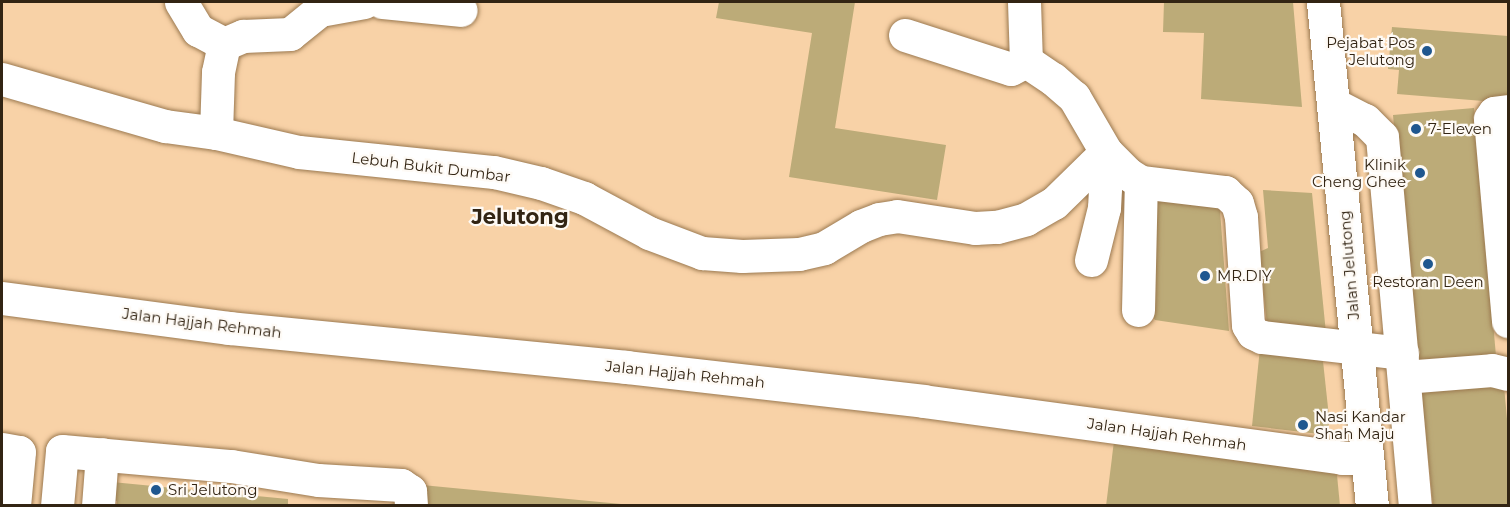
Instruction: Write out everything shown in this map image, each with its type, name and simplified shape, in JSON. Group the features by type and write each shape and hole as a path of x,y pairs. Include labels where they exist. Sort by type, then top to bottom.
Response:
{"street":[{"path":"181,2 198,30 224,44"},
{"path":"224,44 243,36 291,34 320,10 364,2"},
{"path":"382,2 461,10"},
{"path":"1024,2 1026,61"},
{"name":"Jalan Jelutong","path":"1323,2 1372,506"},
{"path":"905,35 1011,69 1026,61"},
{"path":"216,133 218,72 224,44"},
{"path":"1026,61 1074,97 1100,158 1105,188 1104,208 1091,260"},
{"name":"Lebuh Bukit Dumbar","path":"2,79 165,126 216,133 299,152 494,172 584,198 649,233 702,253 742,256 799,254 824,248 861,226 879,219 897,216 975,228 997,227 1017,222 1054,203 1100,158"},
{"path":"1333,104 1365,120 1382,137 1415,506"},
{"path":"1509,111 1494,113 1490,119 1509,321"},
{"path":"1100,158 1141,182 1225,192 1237,203 1241,217 1248,325 1253,333 1262,337 1357,350 1403,365 1492,370 1509,374"},
{"path":"1138,310 1141,182"},
{"name":"Jalan Hajjah Rehmah","path":"2,298 229,328 626,367 923,400 1342,458 1367,458"},
{"path":"2,449 20,452 14,506"},
{"path":"57,506 62,451 231,466 317,493 401,485 410,491 411,506"},
{"path":"98,506 102,454"}],"building":[{"path":"719,2 855,2 835,128 946,145 937,200 789,177 812,33 716,18"},
{"path":"1164,2 1293,2 1302,107 1201,99 1204,33 1163,32"},
{"path":"1392,27 1508,36 1508,103 1397,94 1399,70 1388,69"},
{"path":"1474,108 1496,356 1415,365 1393,115"},
{"path":"1263,190 1312,193 1326,333 1267,324 1259,252 1268,248"},
{"path":"1219,197 1229,331 1155,320 1148,310 1150,200"},
{"path":"1260,348 1322,352 1329,417 1328,435 1252,426"},
{"path":"1421,386 1504,386 1508,430 1508,506 1433,506"},
{"path":"1114,441 1330,471 1337,475 1340,506 1106,506"},
{"name":"Sri Jelutong","path":"112,482 288,499 288,506 117,506 117,501 110,500"},
{"path":"422,485 621,504 621,506 420,506"}],"place":[{"name":"Pejabat Pos Jelutong","path":"1427,51"},
{"name":"7-Eleven","path":"1416,129"},
{"name":"Klinik Cheng Ghee","path":"1420,173"},
{"name":"Restoran Deen","path":"1428,264"},
{"name":"MR.DIY","path":"1205,276"},
{"name":"Nasi Kandar Shah Maju","path":"1303,425"},
{"name":"Sri Jelutong","path":"156,490"}],"district":[{"name":"Jelutong","path":"520,217"}]}
